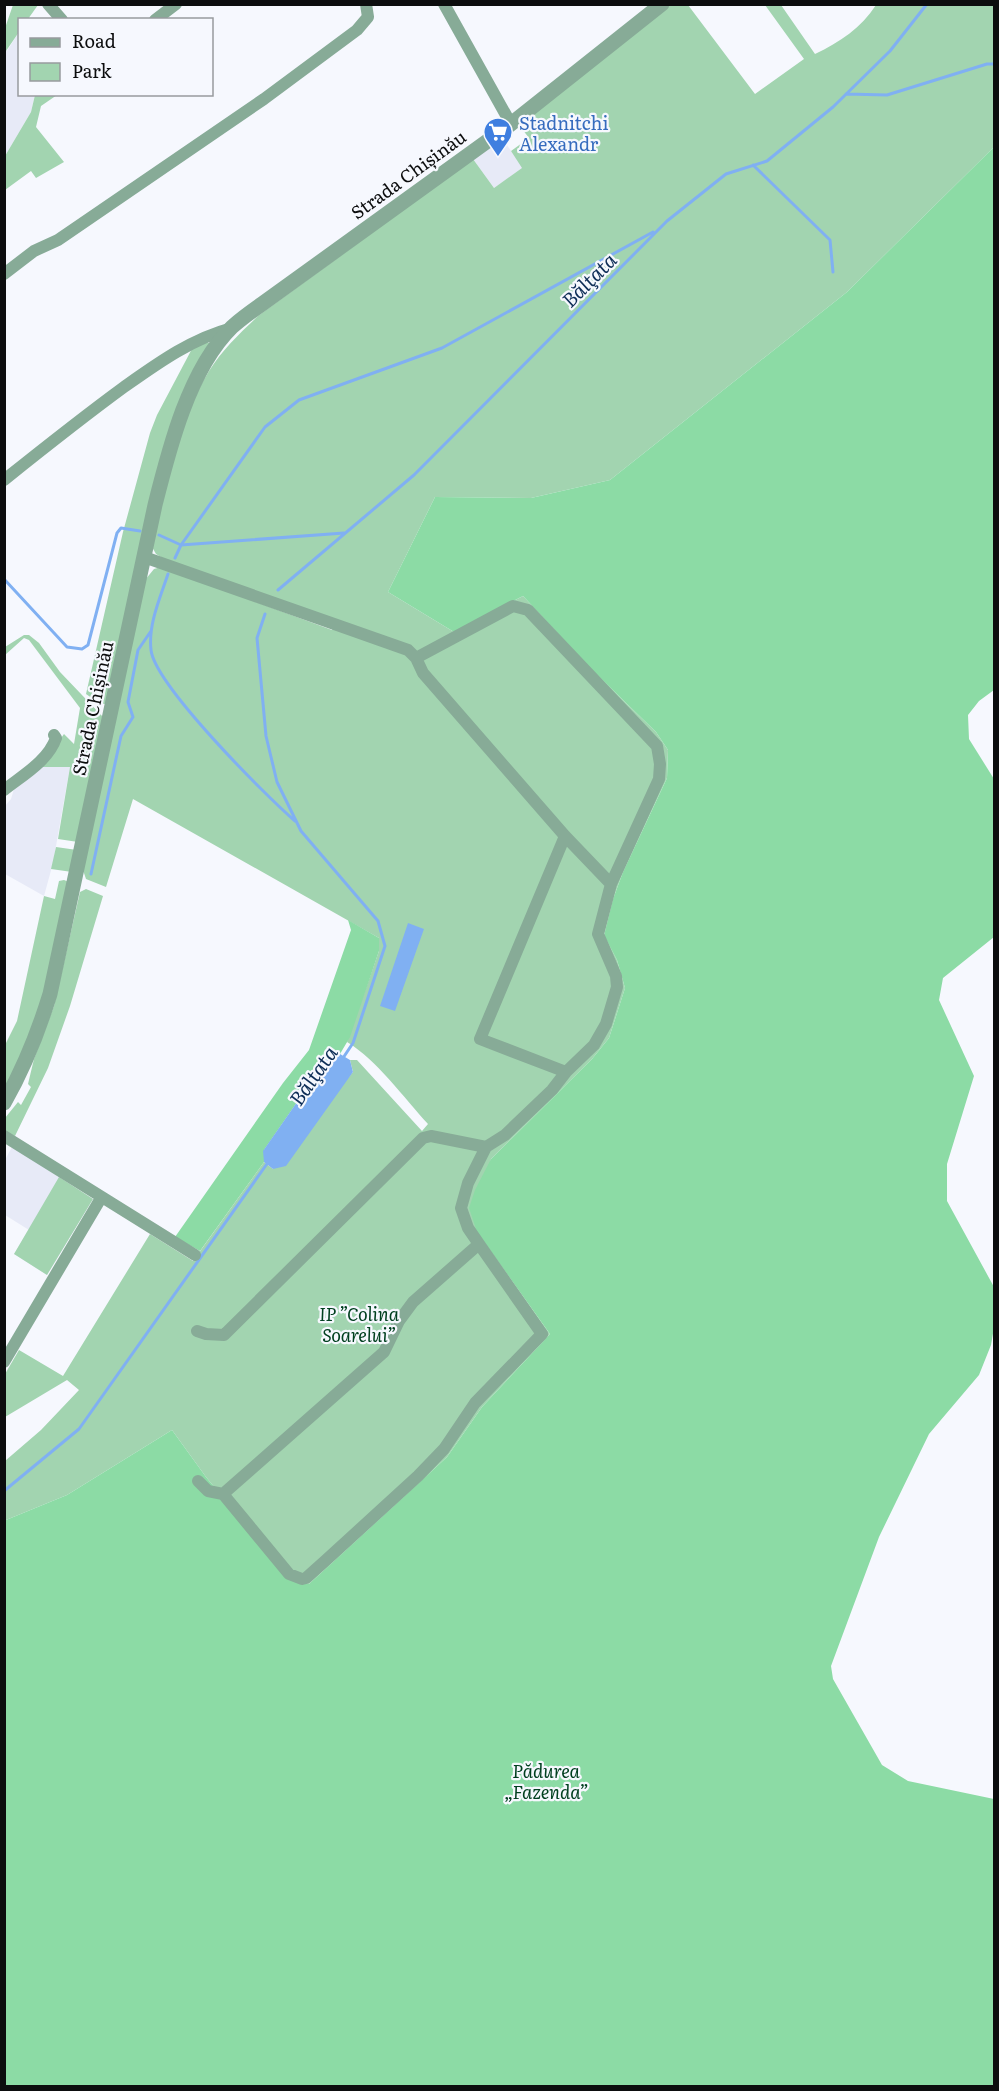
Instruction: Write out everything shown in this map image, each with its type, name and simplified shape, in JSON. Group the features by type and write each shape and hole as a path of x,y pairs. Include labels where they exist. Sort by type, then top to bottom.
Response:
{"street":[{"path":"48,4 60,18"},
{"path":"158,18 176,4"},
{"path":"4,274 34,251 58,240 292,78 357,30 368,16 366,4"},
{"path":"444,4 512,124"},
{"name":"Strada Chișinău","path":"4,1103 39,1031 50,994 167,457 184,406 198,378 231,328 512,124 662,4"},
{"name":"Strada Chișinău","path":"4,480 150,369 189,344 210,334 231,328"},
{"path":"144,557 408,650 417,658 423,673 565,836 611,884"},
{"path":"198,1481 208,1491 223,1494 289,1574 302,1579 306,1578 418,1476 444,1449 475,1402 542,1334 478,1244 468,1228 461,1208 468,1184 486,1147 505,1135 552,1090 566,1072 594,1045 606,1023 617,987 616,976 598,934 611,884 659,779 660,764 657,746 528,610 513,606 417,658"},
{"path":"4,790 46,756 53,746 56,738 54,735"},
{"path":"565,836 480,1039 566,1072"},
{"path":"4,1136 195,1255"},
{"path":"197,1331 224,1335 423,1138 431,1136 486,1147"},
{"path":"4,1362 101,1198"},
{"path":"223,1494 384,1352 399,1321 413,1302 478,1244"}],"shaded area":[{"path":"18,34 18,96 35,96 31,112 5,156 5,49 7,51"},
{"path":"502,138 523,168 494,188 473,159"},
{"path":"40,767 70,767 53,863 44,896 5,874 5,806 11,799 14,789"},
{"path":"12,1147 93,1199 47,1275 14,1254 29,1230 5,1215 5,1160"}],"green space":[{"path":"13,5 38,5 29,18 18,18 18,33 6,51 5,28"},
{"name":"IP ”Colina Soarelui”","path":"670,5 688,5 755,94 804,59 765,5 781,5 815,54 849,34 864,21 876,5 994,5 994,147 847,292 610,480 531,498 435,497 388,592 454,632 523,596 590,668 656,732 668,750 667,778 623,872 604,934 617,960 625,988 609,1038 592,1059 491,1159 477,1232 550,1334 482,1407 447,1457 309,1584 287,1576 206,1477 172,1430 67,1495 6,1520 5,1528 5,1461 41,1430 79,1390 67,1380 5,1417 5,1374 19,1350 63,1376 150,1234 193,1261 264,1162 273,1169 353,1072 350,1060 357,1060 422,1131 428,1124 379,1069 347,1042 379,951 379,938 133,799 106,887 86,879 83,870 145,580 154,569 161,567 332,630 336,620 164,559 156,554 152,547 168,480 189,411 209,371 238,335 258,316 473,159 494,188 522,168 511,151 529,138 519,125"},
{"path":"35,96 56,96 41,106 36,127 64,162 36,178 31,171 5,190 5,156 31,112"},
{"name":"Pădurea „Fazenda”","path":"994,147 994,690 979,701 968,715 969,739 994,779 994,937 943,978 939,1000 974,1076 947,1164 947,1201 994,1287 994,1328 991,1345 979,1375 929,1434 879,1537 831,1666 833,1679 882,1765 908,1781 994,1799 994,2086 5,2086 6,1520 67,1495 172,1430 206,1477 287,1576 309,1584 447,1457 482,1407 550,1334 477,1232 469,1208 475,1190 491,1159 592,1059 609,1038 625,988 617,960 604,935 623,872 667,778 668,750 656,732 590,668 523,596 454,632 388,592 435,497 531,498 610,480 847,292"},
{"path":"205,341 211,344 194,372 107,701 105,704 99,703 86,694 123,532 150,433 194,345"},
{"path":"24,635 29,635 39,643 60,672 103,717 78,842 58,839 70,767 40,767 64,734 74,744 80,708 29,640 24,638 5,655 5,647"},
{"path":"56,847 77,850 72,872 51,869"},
{"path":"59,881 69,882 45,991 33,1029 5,1089 4,1047 17,1021 44,896 55,899"},
{"path":"86,889 103,896 70,1006 48,1068 15,1136 5,1132 5,1118 18,1102 21,1105 31,1087 28,1084 34,1059 54,1006 80,892"},
{"path":"348,920 379,938 379,951 350,1037 340,1054 327,1059 264,1150 264,1162 200,1251 175,1237 283,1083 309,1050 351,930"},
{"path":"59,1177 93,1199 47,1275 14,1254"}],"water":[{"path":"408,923 424,929 395,1011 380,1006"},
{"path":"340,1054 350,1060 353,1072 286,1166 273,1169 264,1162 263,1151 327,1059"}],"waterway":[{"name":"Bălţata","path":"278,590 414,475 667,221 726,174 767,161 833,107 890,51 927,4"},
{"path":"846,94 887,95 987,64 994,64"},
{"path":"753,165 830,240 833,272"},
{"path":"175,558 181,545 265,427 299,400 442,348 653,232"},
{"path":"4,579 67,647 82,649 88,645 117,533 121,528 140,531"},
{"path":"159,535 181,545 344,533"},
{"path":"168,574 151,631 151,650 157,666 190,713 213,739 295,821"},
{"name":"Bălţata","path":"265,614 257,638 266,736 277,782 301,831 378,921 385,946 353,1043 343,1058"},
{"path":"91,874 121,736 133,717 128,702 138,650 151,631"},
{"name":"Bălţata","path":"4,1491 79,1429 269,1161"}],"place":[{"name":"Stadnitchi Alexandr","path":"498,158"}]}
